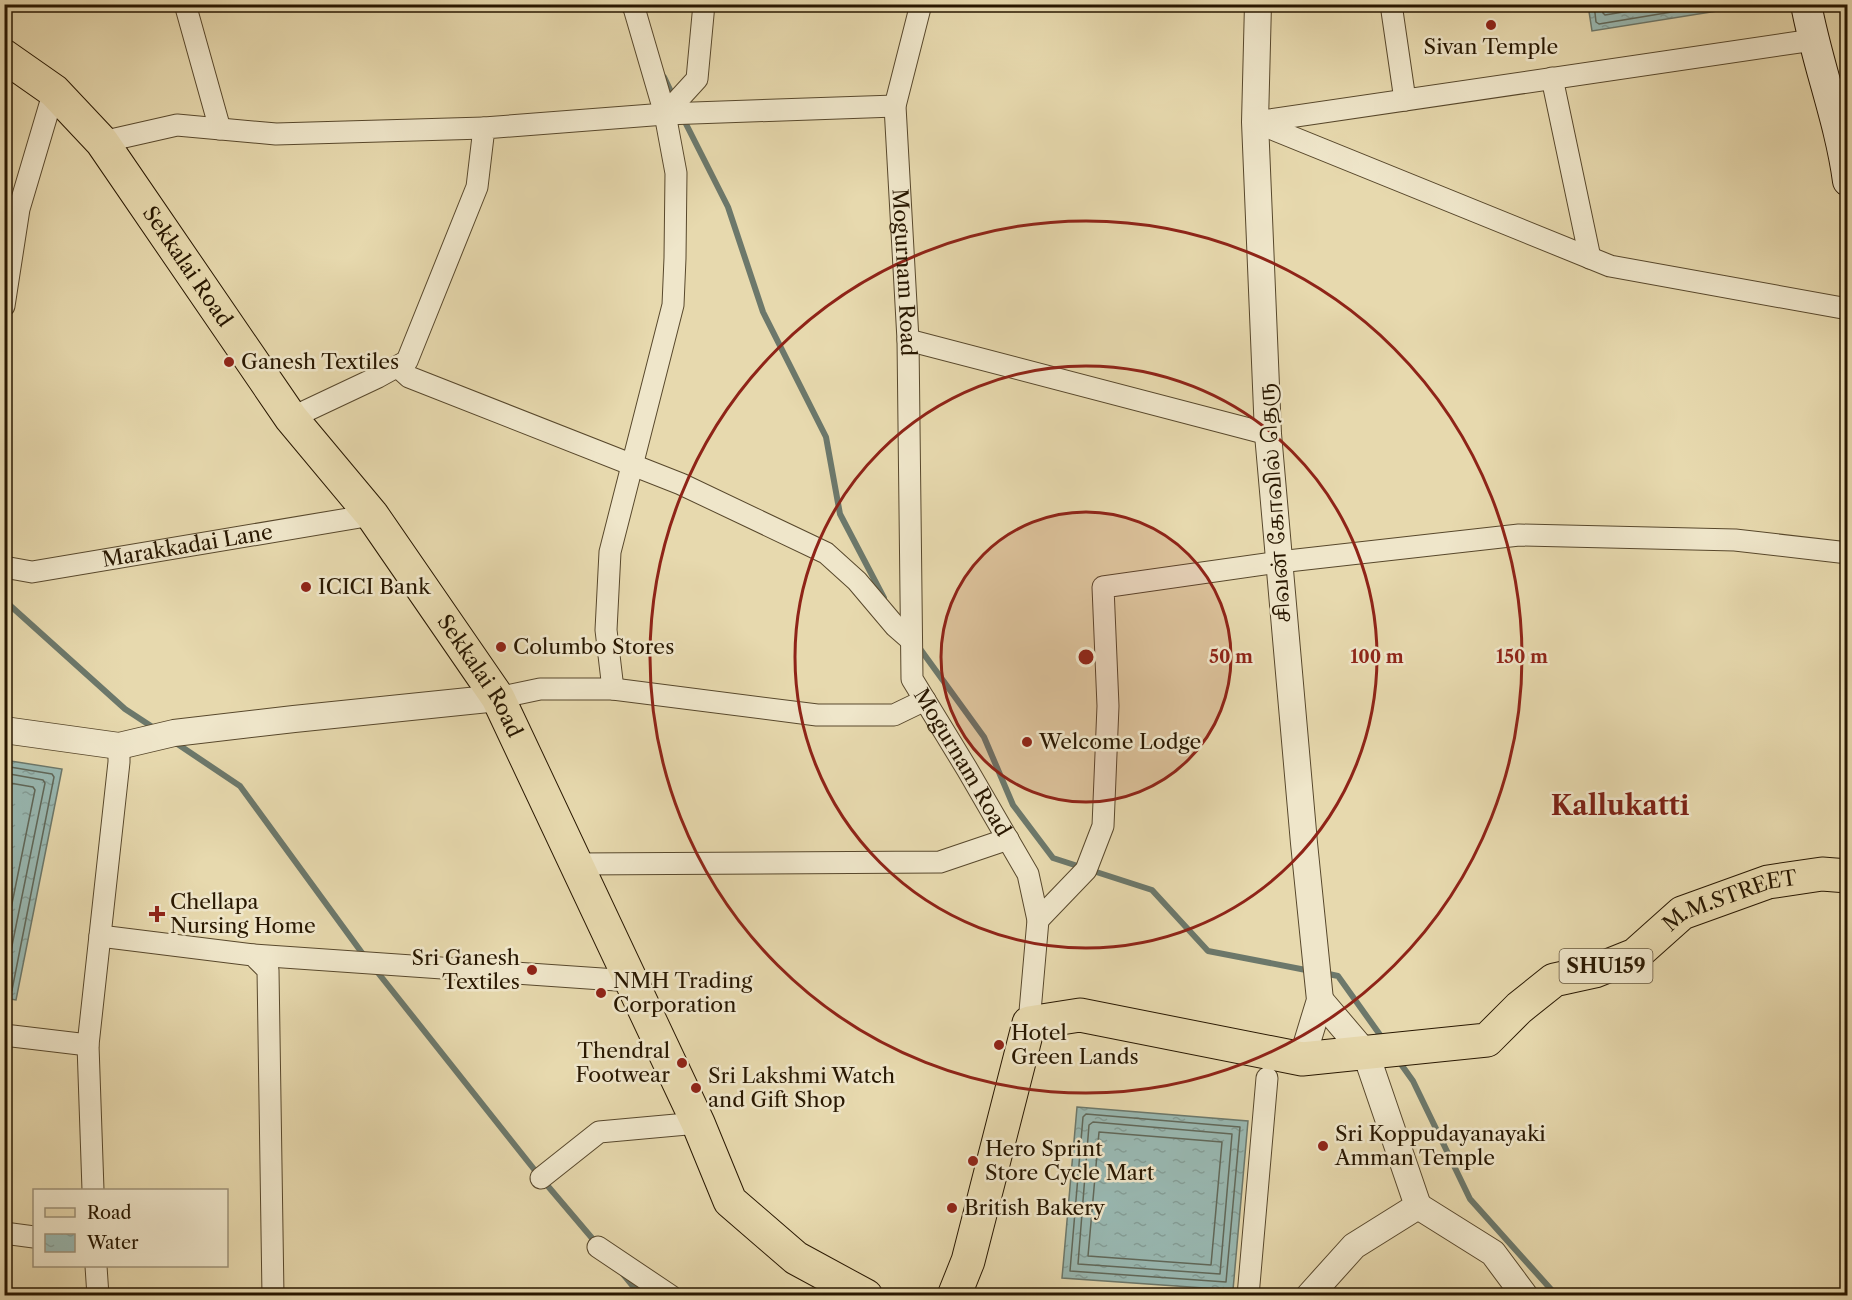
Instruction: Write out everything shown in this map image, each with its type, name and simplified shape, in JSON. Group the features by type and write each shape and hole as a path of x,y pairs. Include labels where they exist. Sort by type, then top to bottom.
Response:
{"main road":[{"path":"1806,4 1813,40 1843,148 1848,181"},
{"name":"Sekkalai Road","path":"4,56 54,92 102,142 291,418 372,515 498,698 698,1123 730,1202 796,1258 866,1296"},
{"name":"M.M.STREET","path":"1366,1054 1487,1040 1519,1008 1554,980 1595,971 1635,955 1682,913 1768,882 1822,874 1848,876"},
{"name":"SHU159","path":"1029,1023 1080,1015 1302,1059 1366,1054"},
{"name":"Mogurnam Road","path":"954,1296 968,1261 1029,1023"}],"street":[{"path":"184,4 220,129"},
{"path":"613,689 606,630 610,552 673,305 676,172 664,114 631,4"},
{"path":"664,114 697,79 704,4"},
{"name":"Mogurnam Road","path":"921,4 896,106 908,340 912,679 1028,874 1038,920 1029,1023"},
{"name":"சிவன் கோவில் தெரு","path":"1258,4 1255,122 1268,434 1320,1000"},
{"path":"1391,4 1405,100"},
{"path":"1255,122 1813,40"},
{"path":"1552,78 1590,258"},
{"path":"4,306 19,208 54,92"},
{"path":"102,142 177,125 276,134 484,128 664,114 896,106"},
{"path":"1255,122 1610,266 1848,309"},
{"path":"291,418 407,361 477,187 484,128"},
{"path":"908,340 1268,434"},
{"path":"398,367 409,377 681,484 826,553 857,581 895,626 911,640"},
{"name":"Marakkadai Lane","path":"4,567 32,572 372,515"},
{"path":"1038,920 1086,870 1103,826 1108,706 1103,587 1279,562 1519,535 1735,540 1848,553"},
{"path":"4,730 119,746 174,733 498,698 540,689 613,689 817,715 894,715 925,700"},
{"path":"93,1189 88,1045 119,746"},
{"path":"576,864 940,862 1008,839"},
{"path":"100,936 253,955 631,981"},
{"path":"253,955 268,970 273,1296"},
{"path":"1320,1000 1366,1054 1418,1206 1493,1253 1525,1296"},
{"path":"1302,1059 1320,1000"},
{"path":"4,1035 88,1045"},
{"path":"1248,1296 1267,1078"},
{"path":"541,1178 599,1132 698,1123"},
{"path":"1309,1296 1354,1246 1418,1206"},
{"path":"4,1233 33,1237"},
{"path":"598,1247 671,1296"},
{"path":"96,1267 98,1296"}],"water":[{"path":"1755,4 1592,31 1588,5"},
{"path":"4,760 62,769 16,1000 4,998"},
{"path":"1077,1107 1248,1121 1233,1290 1062,1278"}],"waterway":[{"path":"664,77 674,98"},
{"path":"683,118 728,207 763,312 826,437 840,514 884,598"},
{"path":"4,600 125,709 157,730"},
{"path":"918,646 984,737 1013,805 1053,858 1152,890 1208,951 1311,971"},
{"path":"173,741 240,786 365,957"},
{"path":"375,969 541,1178 597,1244"},
{"path":"1324,973 1338,976 1383,1039"},
{"path":"1398,1060 1413,1081 1470,1199 1557,1296"},
{"path":"623,1274 641,1296"}],"place":[{"name":"Sivan Temple","path":"1491,25"},
{"name":"Ganesh Textiles","path":"229,362"},
{"name":"ICICI Bank","path":"306,587"},
{"name":"Columbo Stores","path":"501,647"},
{"name":"Welcome Lodge","path":"1027,742"},
{"name":"Chellapa Nursing Home","path":"157,914"},
{"name":"Sri Ganesh Textiles","path":"532,970"},
{"name":"NMH Trading Corporation","path":"601,993"},
{"name":"Hotel Green Lands","path":"999,1045"},
{"name":"Thendral Footwear","path":"682,1063"},
{"name":"Sri Lakshmi Watch and Gift Shop","path":"696,1088"},
{"name":"Sri Koppudayanayaki Amman Temple","path":"1323,1146"},
{"name":"Hero Sprint Store Cycle Mart","path":"973,1161"},
{"name":"British Bakery","path":"952,1208"}],"district":[{"name":"Kallukatti","path":"1620,806"}]}
